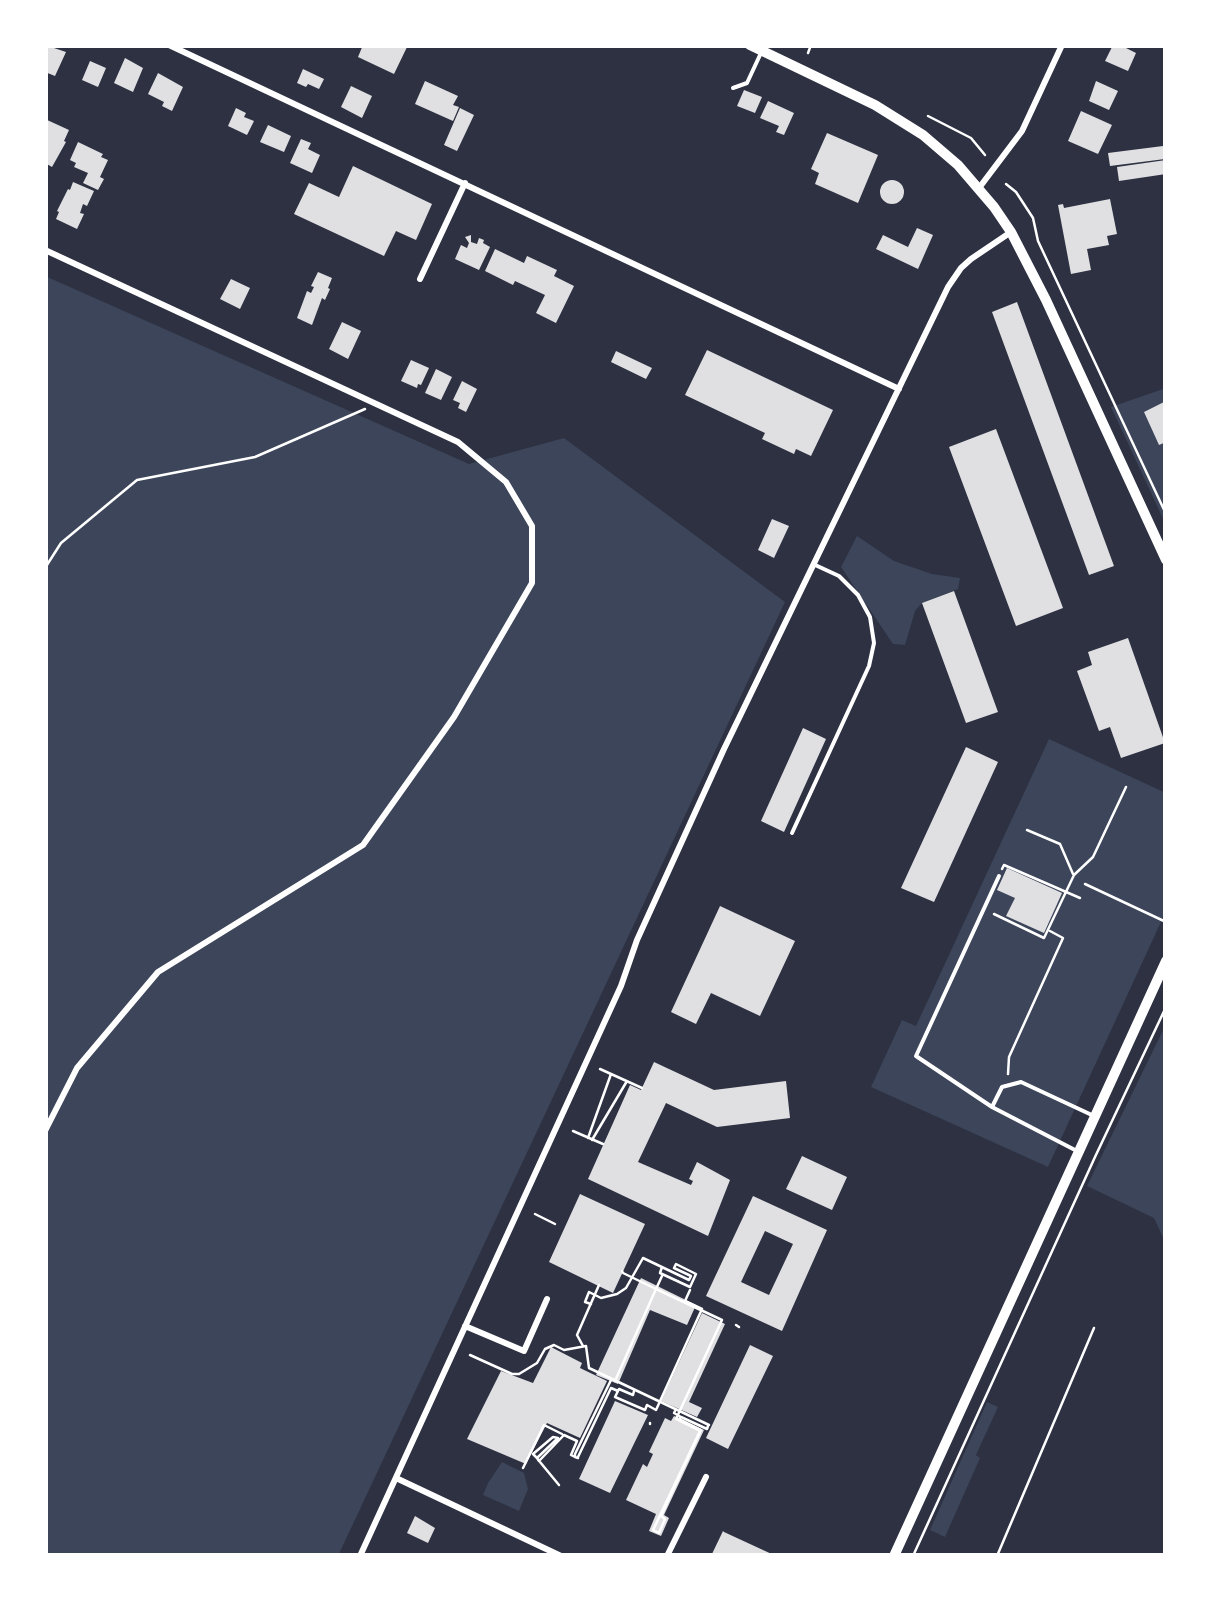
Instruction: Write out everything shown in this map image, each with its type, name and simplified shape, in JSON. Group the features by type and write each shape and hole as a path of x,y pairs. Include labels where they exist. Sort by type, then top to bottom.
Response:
{"main road":[{"path":"756,48 875,105 918,131 979,188 1012,232 1166,560"},
{"path":"894,1556 1166,961"}],"street":[{"path":"169,45 898,389"},
{"path":"979,188 1022,130 1062,45"},
{"path":"420,280 465,183"},
{"path":"360,1556 612,1004 724,748 948,287 981,251 1012,232"},
{"path":"45,250 458,442 506,482 532,526 532,583 454,717 363,846 158,972 78,1068 45,1131"},
{"path":"465,1326 524,1351 547,1300"},
{"path":"666,1556 706,1477"},
{"path":"396,1478 561,1556"}],"lane":[{"path":"733,88 748,83 756,48"},
{"path":"792,833 869,666 874,643 870,617 858,595 839,576 814,564"},
{"path":"999,876 916,1056 992,1108 1079,1152"},
{"path":"992,1108 1002,1087 1021,1082 1095,1117"}],"path":[{"path":"808,53 811,45"},
{"path":"928,116 971,138 985,155"},
{"path":"1006,184 1033,218 1038,241 1166,514"},
{"path":"45,568 61,544 137,480 255,458 376,404"},
{"path":"983,910 1044,938 1074,875 1093,857 1126,786"},
{"path":"1027,830 1060,844 1074,875"},
{"path":"999,876 1004,865 1080,898"},
{"path":"1085,884 1166,922"},
{"path":"1009,1086 1009,1057 1063,938 1048,930"},
{"path":"913,1556 1094,1156 1166,1007"},
{"path":"600,1069 642,1088"},
{"path":"590,1139 611,1074"},
{"path":"590,1139 626,1082"},
{"path":"572,1131 603,1144"},
{"path":"535,1214 556,1224"},
{"path":"595,1294 601,1298 626,1288 643,1258 689,1280 691,1276 674,1268 676,1264 696,1274 685,1300 702,1309 656,1410 647,1406 644,1410 615,1397 618,1391"},
{"path":"662,1267 660,1273 697,1293"},
{"path":"622,1273 722,1320 676,1419 700,1431 655,1527 659,1532 665,1518 660,1516 701,1430 679,1420 680,1416"},
{"path":"574,1457 663,1274"},
{"path":"599,1285 577,1335 586,1346 589,1368 676,1409 708,1425 707,1429 674,1413 676,1409"},
{"path":"997,1556 1094,1328"},
{"path":"550,1340 564,1350 583,1347"},
{"path":"470,1354 519,1374 537,1363 544,1348 554,1345"},
{"path":"574,1457 578,1458 611,1388 632,1395 635,1390"},
{"path":"524,1468 544,1426 577,1441 571,1455 574,1457"},
{"path":"538,1459 564,1435"},
{"path":"538,1459 558,1438 553,1437 533,1454 559,1484"}],"shaded area":[{"path":"45,276 469,464 564,438 785,602 338,1556 45,1556"},
{"path":"1166,388 1166,525 1111,407"},
{"path":"857,536 894,561 932,574 960,578 958,589 922,603 915,611 905,645 893,644 841,567"},
{"path":"1049,739 1166,793 1166,911 1048,1167 871,1087 902,1020 916,1026"},
{"path":"1166,1024 1166,1244 1154,1218 1087,1186"},
{"path":"987,1402 998,1407 945,1537 930,1530"},
{"path":"502,1462 524,1473 528,1489 519,1511 483,1495"}],"building":[{"path":"45,45 66,52 55,76 45,72"},
{"path":"363,45 408,45 394,74 358,57"},
{"path":"1113,45 1136,53 1128,71 1105,61"},
{"path":"125,58 143,68 133,92 114,83"},
{"path":"90,61 106,68 98,87 82,80"},
{"path":"303,69 324,79 319,89 297,83"},
{"path":"158,73 183,87 172,111 148,94"},
{"path":"425,81 458,96 453,105 459,107 453,121 415,104"},
{"path":"1096,81 1118,91 1109,110 1089,101"},
{"path":"351,86 372,96 362,118 341,107"},
{"path":"744,90 762,97 755,113 737,106"},
{"path":"768,101 794,113 784,135 776,132 779,126 760,118"},
{"path":"236,108 254,121 247,135 228,126"},
{"path":"460,108 474,115 457,151 444,145"},
{"path":"1081,111 1112,125 1098,154 1068,141"},
{"path":"45,119 69,130 52,167 45,163"},
{"path":"268,125 291,136 284,152 260,142"},
{"path":"827,133 878,155 858,203 815,184 819,173 811,169"},
{"path":"301,139 311,143 308,149 320,155 312,173 290,163"},
{"path":"78,142 108,160 98,190 83,183 88,173 74,167 76,163 70,160"},
{"path":"1163,146 1165,159 1110,166 1108,153"},
{"path":"1166,160 1166,174 1119,181 1117,167"},
{"path":"353,166 432,204 416,240 396,231 384,256 294,214 309,183 339,197"},
{"path":"887,180 897,180 904,192 897,204 887,204 880,197 880,187"},
{"path":"73,182 94,191 87,206 83,204 80,213 84,214 77,229 56,219"},
{"path":"1110,199 1117,234 1107,236 1109,245 1087,249 1091,270 1071,274 1058,205 1063,204 1064,208"},
{"path":"917,228 933,235 918,269 876,249 883,235 908,247"},
{"path":"471,235 471,242 477,244 479,238 490,247 479,270 455,259 461,245 467,248 465,237"},
{"path":"495,249 524,263 527,256 557,270 554,276 574,286 556,323 536,313 545,295 485,271"},
{"path":"318,272 332,278 312,325 297,318"},
{"path":"231,279 250,288 240,309 220,299"},
{"path":"1017,302 1114,566 1089,575 992,312"},
{"path":"342,322 361,331 348,359 329,349"},
{"path":"707,350 833,410 811,456 796,449 794,454 762,439 765,433 685,395"},
{"path":"616,351 652,368 646,379 611,362"},
{"path":"411,360 429,368 417,388 401,381"},
{"path":"436,369 452,377 441,400 425,393"},
{"path":"462,381 477,389 466,412 453,400"},
{"path":"1166,401 1166,442 1159,445 1144,412"},
{"path":"996,429 1063,608 1016,626 949,447"},
{"path":"772,519 789,526 774,558 758,550"},
{"path":"954,591 998,712 966,723 922,603"},
{"path":"1128,638 1165,743 1121,758 1110,727 1099,731 1077,671 1092,665 1088,652"},
{"path":"803,728 826,739 784,832 761,821"},
{"path":"966,747 998,762 934,902 901,888"},
{"path":"1007,868 1062,893 1044,933 1006,916 1015,898 997,890"},
{"path":"720,906 795,941 760,1016 711,993 696,1024 671,1012"},
{"path":"654,1062 714,1090 786,1081 790,1118 717,1127 666,1103 638,1162 691,1185 693,1181 689,1179 697,1162 730,1180 708,1236 588,1179 630,1085 641,1090"},
{"path":"802,1156 847,1177 832,1210 786,1189"},
{"path":"580,1194 645,1224 613,1293 549,1262"},
{"path":"753,1196 827,1230 782,1331 706,1296","holes":["765,1231 793,1244 769,1295 741,1282"]},
{"path":"641,1278 696,1305 687,1325 650,1310 618,1384 596,1375"},
{"path":"702,1313 725,1324 689,1402 702,1408 697,1417 661,1401"},
{"path":"750,1345 773,1356 728,1449 706,1438"},
{"path":"551,1347 607,1381 580,1438 547,1423 526,1464 467,1439 501,1371 533,1383"},
{"path":"615,1401 648,1415 610,1493 579,1479"},
{"path":"674,1416 704,1430 664,1515 669,1518 661,1536 649,1531 656,1514 626,1500 643,1464 647,1467 653,1454 649,1452 665,1418 671,1421"},
{"path":"415,1516 435,1528 428,1543 407,1533"},
{"path":"724,1532 776,1556 711,1556"}]}
